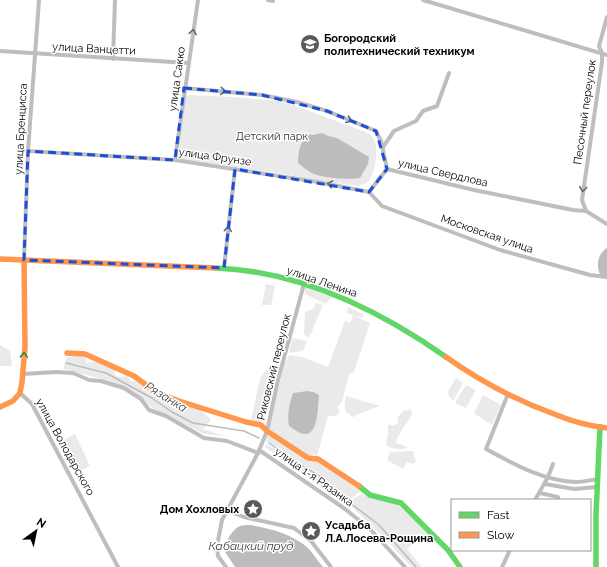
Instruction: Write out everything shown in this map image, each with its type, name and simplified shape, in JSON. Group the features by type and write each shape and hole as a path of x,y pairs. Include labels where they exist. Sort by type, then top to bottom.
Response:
{"main road":[{"name":"улица Ленина","path":"0,258 224,268 243,270 304,284 376,313 400,326 480,380 508,394 572,421 607,428"},
{"name":"улица Володарского","path":"20,393 23,374 25,334 24,260"},
{"path":"68,353 85,354 134,376 156,392 179,401 246,422 261,425 267,431 308,458 318,459 370,495 401,503 448,550 460,567"},
{"path":"0,407 13,400 20,393"},
{"path":"596,567 597,487 600,427"}],"street":[{"name":"улица Бренцисса","path":"24,260 28,151 39,0"},
{"path":"113,59 115,0"},
{"name":"улица Сакко","path":"174,160 198,0"},
{"path":"423,0 607,55"},
{"name":"Песочный переулок","path":"586,211 582,200 602,62 602,54 599,46 607,17"},
{"name":"улица Ванцетти","path":"0,51 188,64"},
{"path":"383,147 394,130 416,121 423,111 437,106 449,73"},
{"name":"улица Свердлова","path":"184,88 256,94 297,102 327,111 376,131 383,147 387,169 474,190 573,210 586,211 607,224"},
{"name":"улица Фрунзе","path":"28,151 174,160 311,180 369,192"},
{"path":"224,268 235,169"},
{"path":"369,192 387,169"},
{"name":"Московская улица","path":"369,192 382,206 500,250 590,275 607,277"},
{"name":"Риковский переулок","path":"226,567 218,556 222,520 259,451 267,431 278,380 304,284"},
{"name":"улица 1-я Рязанка","path":"23,374 56,372 73,373 89,380 101,381 124,388 140,399 149,410 166,416 204,438 227,441 259,451 345,509 370,529 405,567"},
{"name":"улица Володарского","path":"20,393 32,404 118,567"},
{"path":"508,394 486,449 531,472 548,477 576,482 598,479"},
{"path":"536,499 545,484 553,464"},
{"path":"545,484 574,489 597,487"},
{"path":"540,493 558,497 558,499"},
{"path":"228,511 244,517 294,528 310,541 331,567"},
{"path":"502,567 510,551"}],"highlighted area":[{"path":"184,88 262,95 327,111 376,131 387,169 369,192 235,169 224,268 24,260 28,151 175,160"}],"green space":[{"name":"Детский парк","path":"186,96 280,101 368,133 375,142 376,149 373,172 367,183 358,186 181,159 177,155"},
{"path":"266,284 275,286 271,305 262,305"},
{"path":"305,287 332,297 326,304 305,294"},
{"path":"316,303 323,305 309,338 304,334 305,312 313,309"},
{"path":"348,307 363,314 363,318 355,316 370,323 354,372 349,374 342,402 337,407 340,411 336,416 328,416 317,456 314,454 309,456 269,430 271,429 269,428 284,365 289,355 302,357 328,367 345,321 350,323 353,315 347,313","holes":["307,391 319,395 316,422 311,431 306,434 293,393"]},
{"path":"292,338 307,341 303,351 289,353"},
{"path":"0,345 10,351 12,366 0,366"},
{"path":"85,355 87,363 97,361 115,368 115,375 119,377 127,376 131,381 141,382 199,408 211,420 203,429 225,436 204,434 152,408 142,398 127,388 106,380 63,369 67,357"},
{"path":"276,369 263,420 260,422 251,420 260,379 266,370"},
{"path":"456,378 463,383 453,401 447,393"},
{"path":"466,385 476,390 466,408 455,403"},
{"path":"483,395 501,405 492,425 474,413"},
{"path":"346,396 380,406 353,417 347,413 345,409"},
{"path":"410,409 412,414 399,435 396,443 407,448 396,449 386,445 388,424 393,426 398,423 398,417 403,411"},
{"path":"75,434 90,466 76,473 60,442"},
{"path":"268,434 318,461 362,490 349,500 333,488 325,477 293,459 269,442 266,442"},
{"path":"266,444 276,449 300,467 322,478 331,492 265,447"},
{"path":"413,451 416,462 412,464 407,462 403,469 387,460 390,452"},
{"path":"361,494 398,505 432,535 433,538 424,543 417,540 407,549 422,567 411,567 394,548 351,506 356,506 350,501"}],"water":[{"path":"322,133 337,138 369,157 368,164 360,178 344,179 321,176 309,172 298,163 298,155 303,140 309,134 313,135"},
{"path":"607,248 607,276 601,276 598,269 598,260 601,253"},
{"path":"307,391 319,395 318,411 314,428 307,434 302,434 289,426 289,405 293,393"},
{"name":"Кабацкий пруд","path":"250,525 274,530 296,539 309,549 323,567 235,567 225,552 227,549 228,539 237,528"}],"waterway":[{"name":"Рязанка","path":"66,363 106,373 152,398 172,412 193,423 244,431 259,438"},
{"name":"Рязанка","path":"269,443 294,461 323,478 332,489 379,525 416,567"}],"traffic: fast":[{"path":"216,268 247,271 278,277 308,285 337,296 366,309 393,324 446,357"},
{"path":"596,567 596,515 600,427"},
{"path":"359,486 370,495 401,503 448,550 460,567"}],"traffic: slow":[{"path":"0,259 216,268"},
{"path":"0,407 13,401 20,393 22,382 25,347 24,260"},
{"path":"67,353 85,354 134,376 156,392 179,401 246,422 261,425 267,431 308,458 318,459 359,486"},
{"path":"446,357 485,382 525,403 573,421 607,428"}],"place":[{"name":"Богородский политехнический техникум","path":"310,44"},
{"name":"Дом Хохловых","path":"253,509"},
{"name":"Усадьба Л.А.Лосева-Рощина","path":"311,531"}]}
